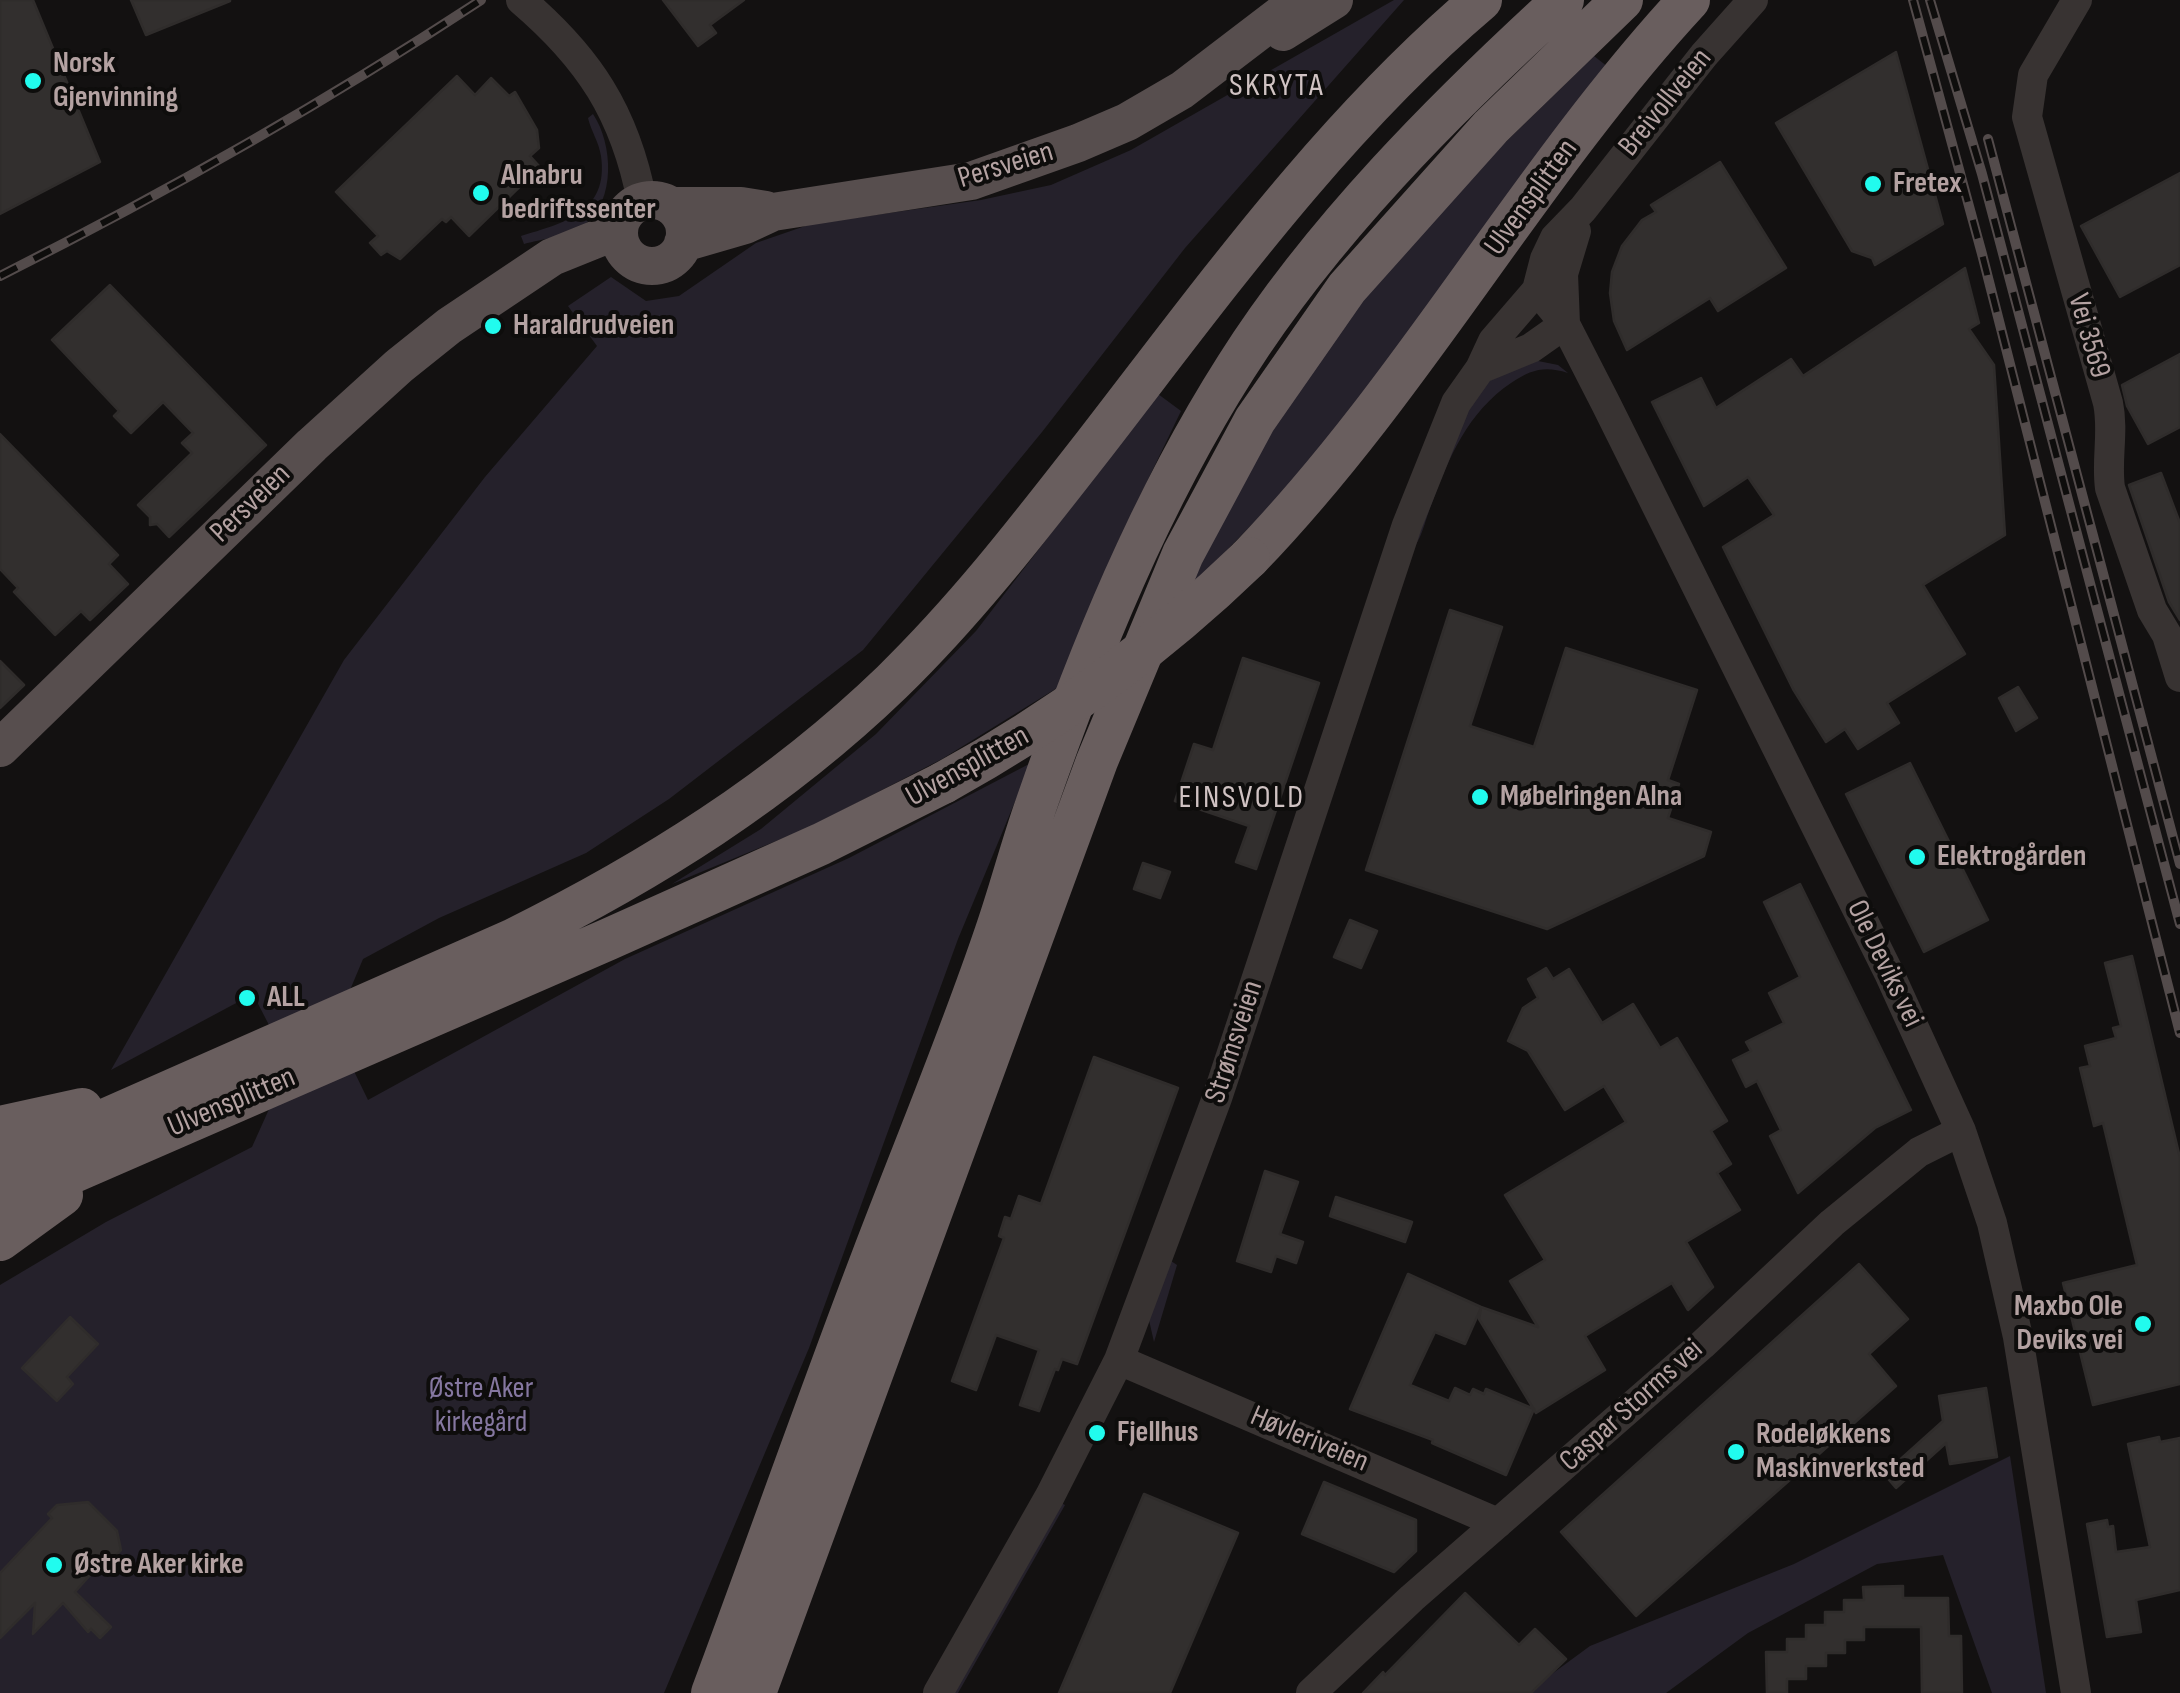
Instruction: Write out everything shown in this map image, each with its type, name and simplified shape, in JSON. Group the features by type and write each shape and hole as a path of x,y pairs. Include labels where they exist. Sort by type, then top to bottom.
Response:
{"highway":[{"name":"Ulvensplitten","path":"0,1166 512,940 620,885 719,824 811,755 894,680 988,579 1282,204 1375,101 1481,0"},
{"path":"756,1693 858,1358 870,1261 990,950 1036,805 1144,535 1196,433 1240,362 1313,262 1398,163 1563,0"},
{"path":"712,1693 858,1358 1182,554 1218,486 1255,420 1348,288 1491,127 1622,0"},
{"name":"Ulvensplitten","path":"0,1204 756,873 942,783 1094,691 1158,641 1250,558 1345,451 1588,120 1689,0"},
{"path":"0,1127 86,1109 208,1074"},
{"path":"0,1240 123,1150"}],"main road":[{"name":"Persveien","path":"641,224 658,265 673,258 683,244 745,226 774,212 971,181 1035,160 1127,122 1218,64 1300,0"},
{"name":"Persveien","path":"1218,64 1294,27 1334,0"},
{"name":"Persveien","path":"0,748 365,394 449,326 520,281 641,224 741,206 774,212"},
{"path":"641,224 683,223 683,244"}],"street":[{"name":"Breivollveien","path":"1537,290 1555,238 1583,209 1692,69 1754,0"},
{"name":"Vei 3569","path":"2077,0 2033,75 2027,117 2108,403 2112,421 2107,467 2110,488 2180,677"},
{"path":"527,4 578,53 603,90 624,134 641,224"},
{"name":"Breivollveien","path":"1566,324 1563,274 1583,209"},
{"name":"Ole Deviks vei","path":"1537,290 1566,324 1896,987 1961,1131 1992,1223 2016,1323 2076,1693"},
{"name":"Strømsveien","path":"938,1693 1050,1496 1119,1360 1217,1098 1419,492 1456,403 1480,369 1493,341 1537,290"},
{"path":"1480,369 1531,348 1566,324"},
{"name":"Caspar Storms vei","path":"1310,1693 1702,1345 1832,1223 1919,1152 1961,1131"},
{"name":"Høvleriveien","path":"1119,1360 1498,1523"}],"green space":[{"name":"Østre Aker kirkegård","path":"1394,0 1404,0 1185,248 1042,432 863,650 669,799 586,853 439,918 363,959 350,990 350,1063 368,1100 625,959 849,858 1031,763 958,939 809,1348 664,1693 0,1693 0,1285 106,1222 252,1147 270,1107 269,1025 253,994 111,1070 344,660 485,477 597,346 568,306 611,277 646,301 679,296 756,243 811,224 981,200 1051,185 1131,150"},
{"path":"1594,56 1608,67 1310,465 1185,593 1275,423 1377,281 1479,168"},
{"path":"593,114 605,140 607,156 602,201 595,214 579,228 524,244 521,236 567,220 591,202 598,190 601,156 588,118"},
{"path":"1533,360 1558,365 1568,373 1545,369 1532,372 1511,383 1483,408 1453,452 1415,546 1457,426 1489,381"},
{"path":"1158,394 1181,411 1118,542 1057,688 942,759 810,827 672,884 761,829 876,734 976,631"},
{"path":"1171,1261 1177,1265 1154,1342 1149,1320"},
{"path":"2010,1456 2046,1693 1992,1693 1943,1555 1877,1564 1748,1633 1666,1693 1526,1693 1590,1646 1794,1564"},
{"path":"1059,1502 1065,1505 958,1693 951,1693"}],"building":[{"name":"Norsk Gjenvinning","path":"0,0 33,0 100,162 0,214"},
{"path":"131,0 230,0 230,1 146,35"},
{"path":"663,0 744,0 710,25 716,33 698,46"},
{"name":"Fretex","path":"1896,52 1943,224 1875,265 1872,258 1852,251 1776,123"},
{"path":"457,76 475,95 491,78 509,96 515,92 537,130 539,148 530,156 540,167 469,236 451,217 446,222 442,219 400,259 387,251 381,255 370,243 378,236 336,192"},
{"path":"1720,162 1786,268 1718,311 1710,298 1627,350 1614,321 1610,293 1612,272 1622,246 1642,220 1656,212 1651,205"},
{"path":"2180,173 2180,265 2120,297 2081,226"},
{"path":"1965,268 1979,323 1969,329 1994,365 2005,535 1923,585 1965,654 1887,703 1899,723 1858,749 1845,729 1826,742 1793,689 1723,547 1774,515 1748,477 1704,506 1652,402 1701,378 1716,408 1791,359 1803,376"},
{"path":"110,285 266,445 169,537 157,524 150,525 150,517 138,505 192,453 182,443 193,433 163,402 131,433 114,416 119,411 52,340"},
{"path":"2180,354 2180,427 2148,444 2127,406 2122,385"},
{"path":"0,434 118,555 109,564 128,584 90,620 81,611 55,635 14,592 18,588 0,569"},
{"path":"2161,473 2180,523 2180,620 2169,602 2129,485"},
{"path":"1450,610 1502,627 1470,726 1534,747 1566,648 1697,690 1668,780 1679,784 1668,818 1711,832 1704,856 1547,929 1366,870"},
{"path":"1243,658 1319,683 1256,869 1236,862 1249,826 1175,801 1194,744 1213,750"},
{"path":"0,661 24,685 0,708"},
{"path":"2018,687 2037,718 2016,731 1999,698"},
{"name":"Elektrogården","path":"1910,763 1988,920 1924,952 1846,794"},
{"path":"1143,863 1170,872 1160,898 1134,889"},
{"path":"1800,884 1911,1110 1875,1128 1798,1193 1770,1136 1781,1130 1757,1081 1746,1087 1733,1060 1751,1051 1746,1042 1784,1023 1769,993 1800,977 1764,902"},
{"path":"1350,920 1377,931 1361,968 1334,957"},
{"path":"2132,956 2180,1158 2180,1384 2093,1405 2063,1283 2137,1265 2103,1123 2094,1126 2080,1068 2090,1066 2085,1046 2116,1038 2113,1028 2121,1026 2105,963"},
{"path":"1546,968 1553,979 1569,969 1602,1023 1633,1004 1660,1048 1677,1038 1727,1121 1711,1131 1731,1164 1717,1173 1740,1210 1686,1242 1713,1287 1688,1310 1672,1283 1585,1336 1605,1370 1536,1413 1534,1409 1506,1475 1432,1443 1433,1440 1350,1409 1408,1274 1538,1327 1510,1281 1545,1260 1505,1195 1626,1122 1604,1086 1565,1110 1528,1051 1508,1041 1523,1008 1538,998 1528,979","holes":["1481,1308 1479,1319 1533,1409 1486,1389 1484,1394 1473,1389 1470,1395 1455,1388 1449,1401 1410,1385 1435,1332 1465,1344"]},
{"path":"1094,1057 1178,1088 1077,1364 1062,1359 1039,1411 1020,1405 1039,1350 996,1335 976,1390 952,1381 1004,1238 999,1236 1005,1217 1011,1219 1019,1196 1041,1204"},
{"path":"1265,1171 1298,1182 1280,1234 1303,1242 1296,1263 1276,1256 1271,1272 1237,1261"},
{"path":"1336,1197 1412,1222 1405,1242 1330,1216"},
{"name":"Rodeløkkens Maskinverksted","path":"1859,1264 1908,1319 1869,1354 1896,1386 1636,1616 1561,1532"},
{"path":"70,1317 98,1344 67,1377 73,1384 57,1401 22,1368"},
{"path":"1986,1388 1997,1457 1950,1464 1946,1443 1896,1488 1884,1474 1943,1421 1939,1396"},
{"path":"2159,1437 2160,1442 2180,1438 2180,1590 2136,1600 2141,1632 2107,1637 2087,1524 2107,1520 2108,1527 2113,1526 2116,1552 2150,1547 2128,1444"},
{"path":"1324,1482 1416,1520 1416,1551 1394,1572 1302,1534"},
{"path":"1144,1494 1238,1533 1170,1693 1059,1693"},
{"name":"Østre Aker kirke","path":"88,1502 117,1531 121,1550 104,1567 100,1564 75,1592 111,1627 100,1638 91,1629 88,1632 63,1603 33,1634 35,1603 0,1638 0,1573 52,1518 48,1514 57,1505"},
{"path":"1903,1586 1903,1598 1948,1598 1949,1636 1961,1636 1962,1693 1922,1693 1921,1627 1864,1627 1864,1640 1845,1640 1845,1653 1826,1653 1826,1666 1806,1666 1806,1679 1787,1679 1787,1693 1767,1693 1766,1652 1787,1652 1787,1639 1806,1639 1806,1625 1825,1625 1825,1612 1844,1612 1844,1600 1864,1600 1863,1587"},
{"path":"1465,1593 1519,1645 1535,1629 1566,1659 1531,1693 1363,1693 1383,1672 1385,1675"}],"railway":[{"path":"0,276 244,145 481,0"},
{"path":"1913,0 1982,254 2180,1033"},
{"path":"1930,0 1982,174 2180,924"},
{"path":"1988,139 2180,864"}],"place":[{"name":"Norsk Gjenvinning","path":"33,81"},
{"name":"Fretex","path":"1873,184"},
{"name":"Alnabru bedriftssenter","path":"481,193"},
{"name":"Haraldrudveien","path":"493,326"},
{"name":"Møbelringen Alna","path":"1480,797"},
{"name":"Elektrogården","path":"1917,857"},
{"name":"ALL","path":"247,998"},
{"name":"Maxbo Ole Deviks vei","path":"2143,1324"},
{"name":"Fjellhus","path":"1097,1433"},
{"name":"Rodeløkkens Maskinverksted","path":"1736,1452"},
{"name":"Østre Aker kirke","path":"54,1565"}],"district":[{"name":"SKRYTA","path":"1277,87"},
{"name":"EINSVOLD","path":"1242,799"}]}
